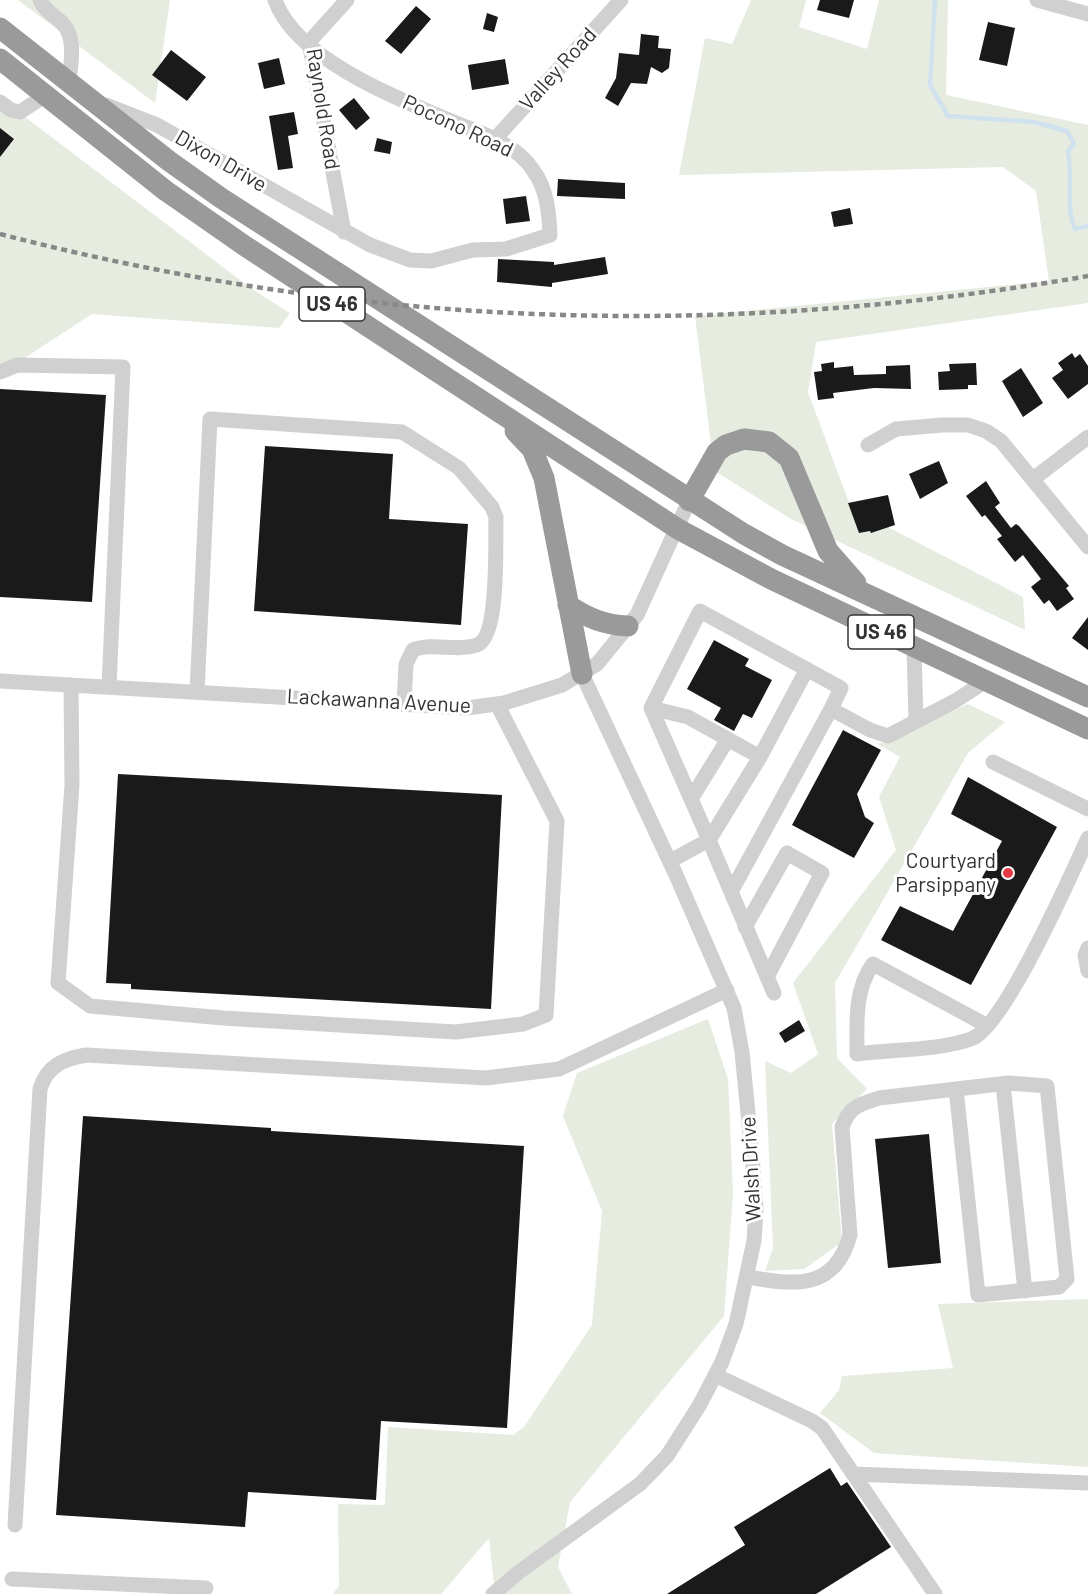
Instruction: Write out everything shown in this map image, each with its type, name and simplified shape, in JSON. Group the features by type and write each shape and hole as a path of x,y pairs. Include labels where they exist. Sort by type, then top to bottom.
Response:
{"highway":[{"name":"US 46","path":"0,28 169,161 221,198 689,501 782,555 1088,697"},
{"name":"US 46","path":"0,59 166,191 236,240 678,529 771,579 1088,729"},
{"path":"499,412 532,449 544,478 582,674"},
{"path":"689,501 714,457 726,445 744,439 769,442 789,458 828,550 864,592"},
{"path":"568,605 587,618 608,625 628,626"}],"street":[{"path":"40,0 44,9 65,26 73,50 69,81"},
{"name":"Pocono Road","path":"275,0 287,25 348,74 393,96 495,139 520,154 533,169 548,208 550,235 506,249 473,250 431,261 410,260 370,245 344,232"},
{"name":"Raynold Road","path":"344,232 309,44 347,0"},
{"name":"Valley Road","path":"495,139 621,0"},
{"path":"1037,0 1088,14"},
{"path":"0,102 10,110 20,112 46,95"},
{"name":"Dixon Drive","path":"94,100 157,125 344,232"},
{"path":"0,372 17,365 123,368 109,687"},
{"path":"197,692 210,419 402,432 459,468 492,507 496,517 492,621 486,638 477,645 424,645 413,650 406,664 404,704"},
{"path":"868,446 896,429 968,425 986,431 1001,441 1088,547"},
{"path":"1033,479 1088,437"},
{"name":"Lackawanna Avenue","path":"0,681 467,708 498,704 562,685 597,664 637,615 689,501"},
{"path":"651,708 700,611 841,688 731,892"},
{"path":"914,647 916,721"},
{"path":"670,861 709,840 760,757 807,669"},
{"name":"Walsh Drive","path":"493,1594 519,1572 640,1484 667,1456 699,1406 715,1375 736,1324 748,1277 756,1209 742,1052 734,1008 670,861 582,674"},
{"path":"831,709 870,730 888,736 986,681"},
{"path":"71,685 72,785 58,983 90,1006 223,1018 456,1032 523,1024 546,1015 556,821 498,704"},
{"path":"651,708 688,717 760,757"},
{"path":"651,708 774,993"},
{"path":"691,799 728,739"},
{"path":"993,762 1088,809"},
{"path":"986,1025 873,964 862,979 857,1015 857,1054 973,1039 986,1025 1031,959 1088,838"},
{"path":"746,927 787,853 822,873 767,977"},
{"path":"1088,948 1085,955 1088,971"},
{"path":"15,1525 40,1089 44,1077 52,1068 66,1058 86,1055 486,1078 521,1074 559,1069 727,990"},
{"path":"748,1277 782,1283 800,1283 819,1279 835,1266 846,1251 850,1235 842,1127 848,1113 858,1105 879,1098 956,1089 1004,1084 1047,1086 1067,1279 1059,1287 978,1295 956,1089"},
{"path":"1004,1084 1025,1291"},
{"path":"715,1375 812,1421 822,1428 935,1594"},
{"path":"853,1474 1088,1483"},
{"path":"12,1579 206,1588"}],"shaded area":[{"path":"18,0 170,0 155,103"},
{"path":"751,0 806,0 799,27 867,49 879,0 948,0 946,95 1088,125 1088,303 816,342 808,392 851,508 1023,597 1025,630 791,519 707,466 713,460 695,316 1049,281 1036,191 1003,167 679,175 705,38 732,44"},
{"path":"0,98 252,289 290,313 279,328 92,314 0,374"},
{"path":"968,704 1005,722 968,753 835,983 837,1058 867,1089 832,1124 842,1242 804,1269 765,1271 773,1248 765,1061 791,1073 818,1054 793,983 896,850 879,797 900,757 878,744"},
{"path":"708,1019 728,1079 733,1193 724,1316 570,1502 558,1567 572,1594 495,1594 489,1538 441,1594 333,1594 339,1586 338,1504 385,1505 388,1427 513,1435 524,1427 592,1325 602,1211 563,1116 577,1073"},
{"path":"1088,1299 1088,1467 874,1453 820,1413 839,1390 842,1376 953,1368 938,1304"}],"building":[{"path":"820,0 854,0 849,18 817,10"},
{"path":"416,6 431,19 401,54 385,41"},
{"path":"487,13 498,17 494,32 483,29"},
{"path":"988,22 1015,28 1007,66 979,60"},
{"path":"641,34 659,36 658,48 671,49 669,68 662,73 651,67 647,84 631,83 618,106 605,98 616,78 619,53 639,55"},
{"path":"171,50 206,77 187,101 152,75"},
{"path":"279,58 285,84 264,89 258,63"},
{"path":"505,59 509,84 472,90 468,65"},
{"path":"354,98 370,118 356,130 339,110"},
{"path":"294,112 298,134 288,136 293,168 278,170 269,116"},
{"path":"0,128 14,139 0,157"},
{"path":"377,138 392,142 390,154 374,151"},
{"path":"558,179 625,183 625,199 557,196"},
{"path":"526,196 530,221 506,224 503,199"},
{"path":"850,208 853,224 834,227 831,212"},
{"path":"605,257 608,274 552,283 552,287 497,282 498,259 554,262 554,265"},
{"path":"1072,353 1075,358 1080,354 1088,366 1088,384 1068,399 1052,378 1063,370 1058,363"},
{"path":"834,362 834,368 853,366 854,375 886,374 886,366 910,365 911,389 874,388 833,393 834,398 818,400 814,372 822,371 821,364"},
{"path":"976,363 977,385 968,385 968,389 939,390 938,372 950,371 949,364"},
{"path":"1021,368 1043,403 1023,417 1002,381"},
{"path":"0,389 106,395 92,602 0,597"},
{"path":"265,446 393,454 389,519 468,524 461,625 254,611"},
{"path":"939,461 948,483 920,499 909,474"},
{"path":"986,481 1000,503 995,507 1011,528 1016,524 1019,526 1069,586 1066,588 1074,599 1057,611 1049,600 1044,604 1031,587 1041,579 1023,555 1015,562 997,539 1002,536 985,515 982,517 966,496"},
{"path":"888,495 895,525 871,533 870,531 859,533 848,503"},
{"path":"1088,617 1088,650 1072,638"},
{"path":"714,640 749,659 745,666 772,680 752,718 743,714 734,731 714,720 721,708 687,689"},
{"path":"843,730 881,750 857,794 865,817 874,823 854,858 792,825"},
{"path":"118,774 502,795 491,1009 131,989 131,984 106,983"},
{"name":"Courtyard Parsippany","path":"968,777 1057,827 971,985 881,940 900,906 953,931 1002,841 951,814"},
{"path":"799,1020 805,1031 785,1043 779,1033"},
{"path":"83,1116 271,1128 271,1131 524,1146 507,1428 381,1421 376,1500 248,1492 245,1527 56,1515"},
{"path":"929,1134 941,1263 888,1268 875,1139"},
{"path":"830,1468 841,1486 847,1482 891,1547 816,1594 667,1594 745,1545 734,1527"}],"waterway":[{"path":"935,0 930,85 948,116 1034,122 1067,131 1074,144 1068,151 1070,211 1075,229 1088,226"}],"railway":[{"path":"0,234 136,265 271,289 406,305 542,314 677,316 814,310 950,296 1088,276"}],"place":[{"name":"Courtyard Parsippany","path":"1008,873"}]}
